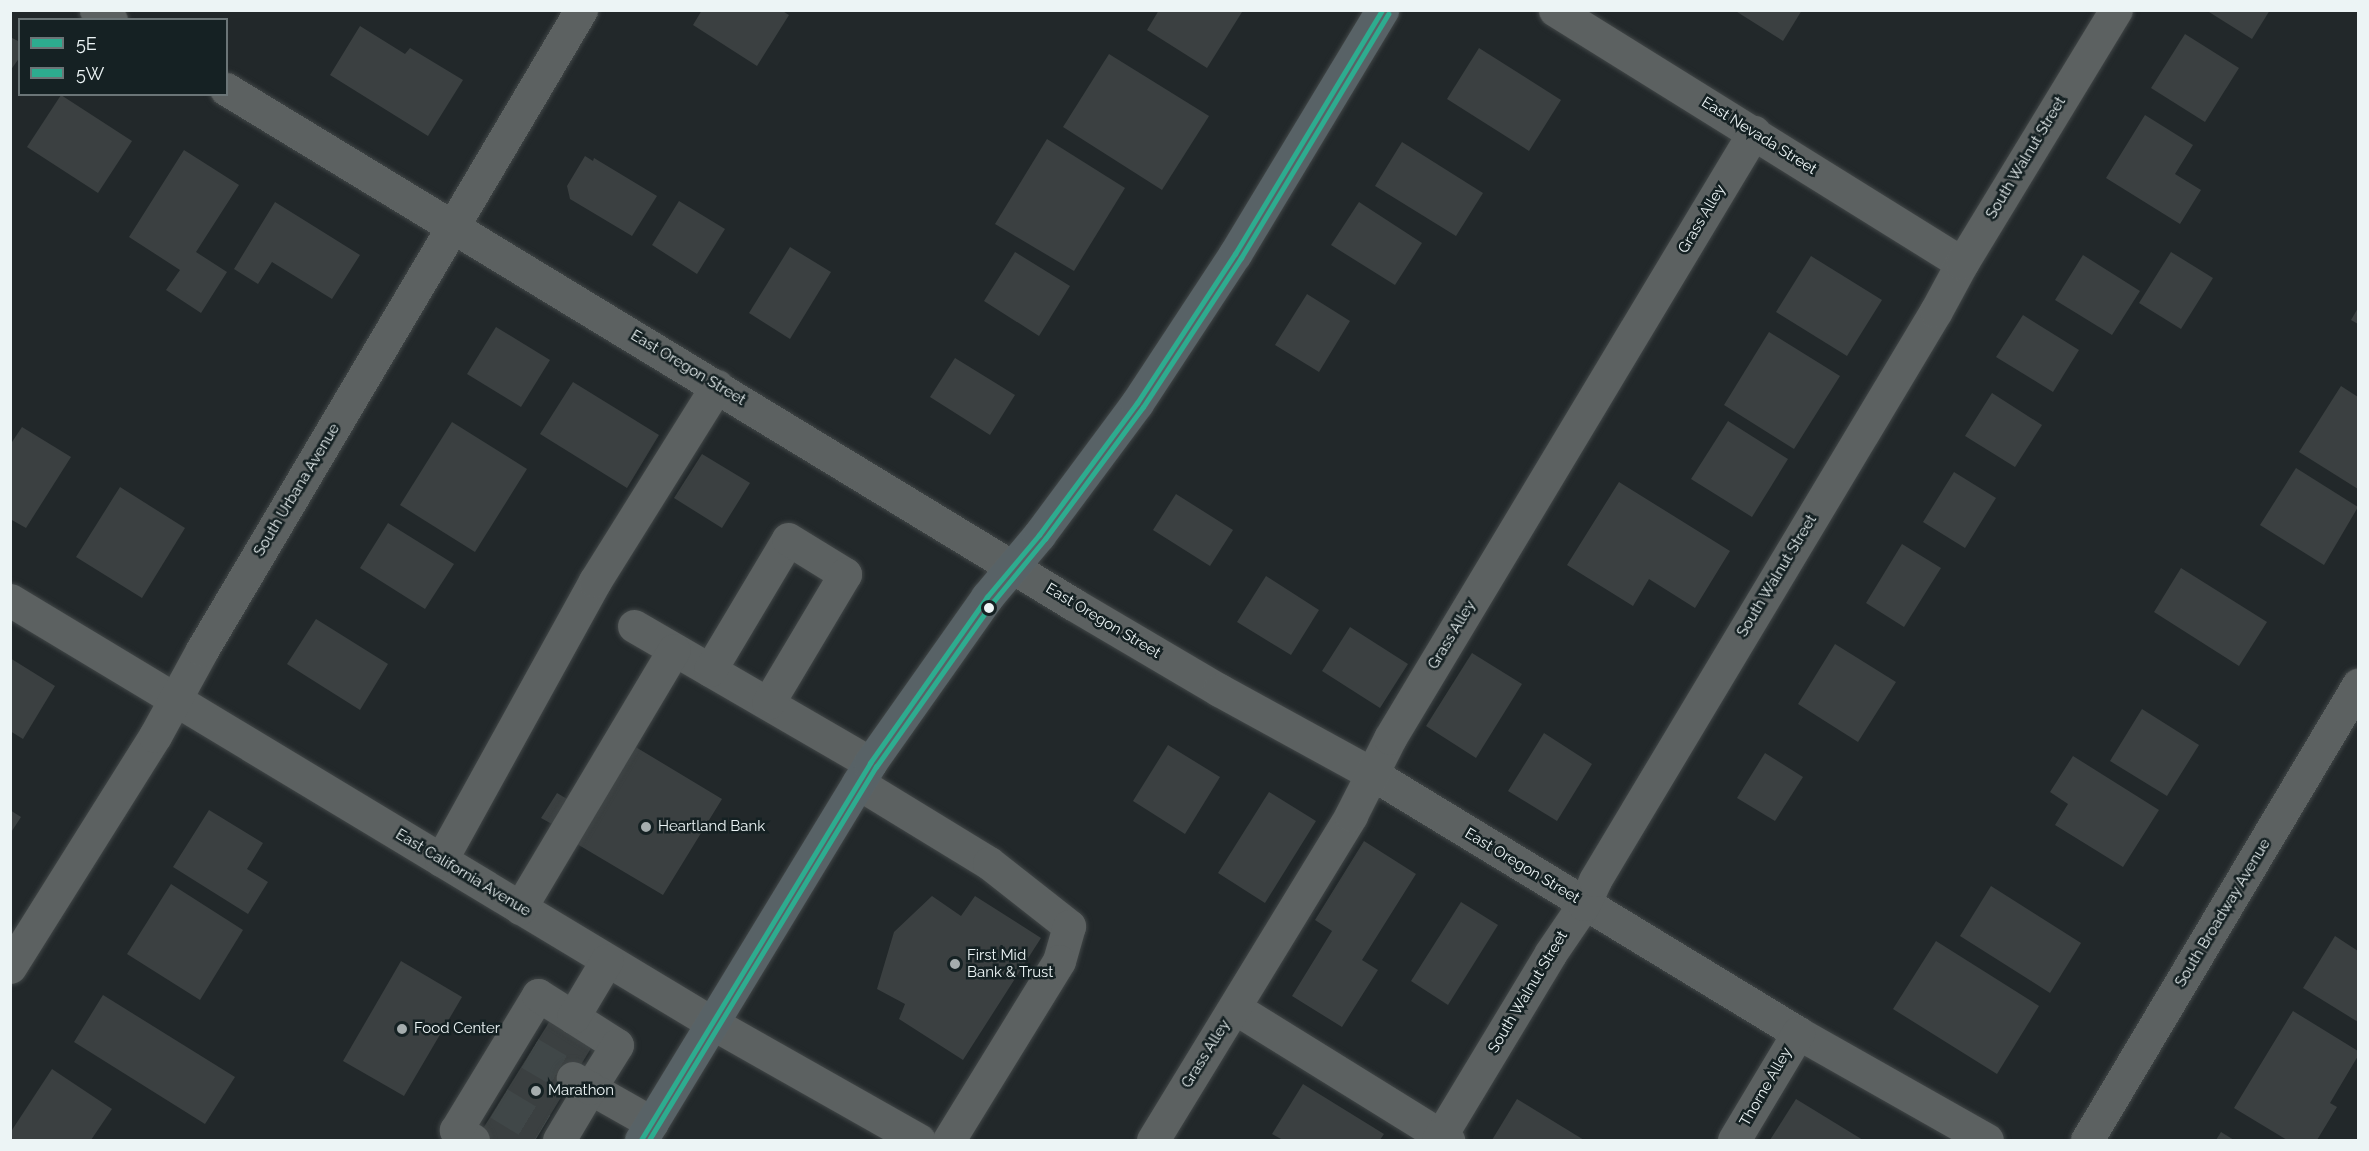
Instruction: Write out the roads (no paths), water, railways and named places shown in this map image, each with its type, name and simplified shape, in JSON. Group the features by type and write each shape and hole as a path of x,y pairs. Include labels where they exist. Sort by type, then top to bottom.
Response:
{"main road":[{"path":"646,1132 864,773 922,686 1137,403 1241,243 1382,10"}],"street":[{"name":"South Urbana Avenue","path":"10,967 176,700 581,10"},
{"name":"East Nevada Street","path":"1555,10 1962,263"},
{"name":"South Walnut Street","path":"1442,1139 1550,954 1584,904 1594,880 1936,311 1962,263 2116,10"},
{"name":"East Oregon Street","path":"228,90 1219,690 1374,775 1798,1033 1986,1140"},
{"name":"Grass Alley","path":"1153,1140 1374,775 1390,738 1754,132"},
{"path":"441,860 595,581 717,386"},
{"path":"710,670 788,539 845,574 768,703"},
{"name":"East California Avenue","path":"10,600 712,1023 919,1140"},
{"path":"634,626 768,703 990,863 1069,926 1059,961 949,1140"},
{"path":"520,908 674,650"},
{"name":"South Broadway Avenue","path":"2086,1140 2358,685"},
{"path":"573,1017 607,960"},
{"path":"473,1140 456,1130 489,1097 520,1046 538,995 617,1046 582,1083 554,1136"},
{"path":"1235,1008 1442,1139"},
{"name":"Thorne Alley","path":"1734,1140 1798,1033"},
{"path":"582,1083 646,1132"}],"tunnel":[{"path":"530,1053 573,1078"},
{"path":"499,1103 542,1129"}],"place":[{"name":"Heartland Bank","path":"646,827"},
{"name":"First Mid Bank & Trust","path":"955,964"},
{"name":"Food Center","path":"402,1029"},
{"name":"Marathon","path":"536,1091"}]}
